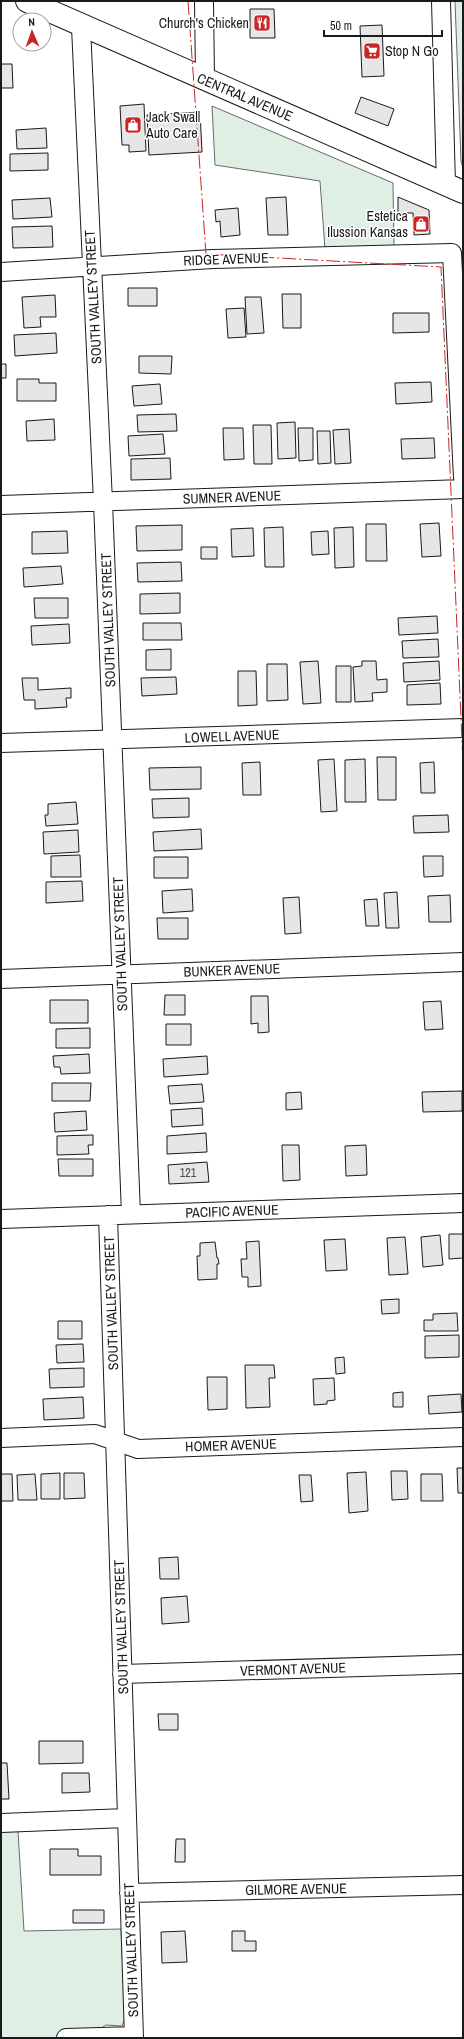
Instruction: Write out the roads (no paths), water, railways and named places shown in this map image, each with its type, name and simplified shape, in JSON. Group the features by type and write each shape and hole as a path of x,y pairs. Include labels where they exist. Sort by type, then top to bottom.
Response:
{"main road":[{"name":"CENTRAL AVENUE","path":"27,1 454,189"}],"street":[{"path":"204,1 205,79"},
{"path":"441,1 454,189"},
{"name":"SOUTH VALLEY STREET","path":"82,26 103,502 131,1214"},
{"name":"RIDGE AVENUE","path":"1,272 92,268 213,259 452,253 463,478"},
{"name":"SUMNER AVENUE","path":"1,506 463,488"},
{"name":"LOWELL AVENUE","path":"1,743 463,728"},
{"name":"BUNKER AVENUE","path":"1,979 463,962"},
{"name":"PACIFIC AVENUE","path":"1,1219 463,1203"},
{"name":"SOUTH VALLEY STREET","path":"108,1215 134,2037"},
{"name":"HOMER AVENUE","path":"1,1438 95,1434 138,1449 463,1437"},
{"name":"VERMONT AVENUE","path":"122,1674 463,1664"},
{"path":"1,1823 126,1818"},
{"name":"GILMORE AVENUE","path":"129,1893 463,1885"},
{"path":"66,2038 134,2037"}],"place":[{"name":"Church's Chicken","path":"262,23"},
{"name":"Stop N Go","path":"372,51"},
{"name":"Jack Swall Auto Care","path":"133,125"},
{"name":"Estetica Ilussion Kansas","path":"421,224"}]}
